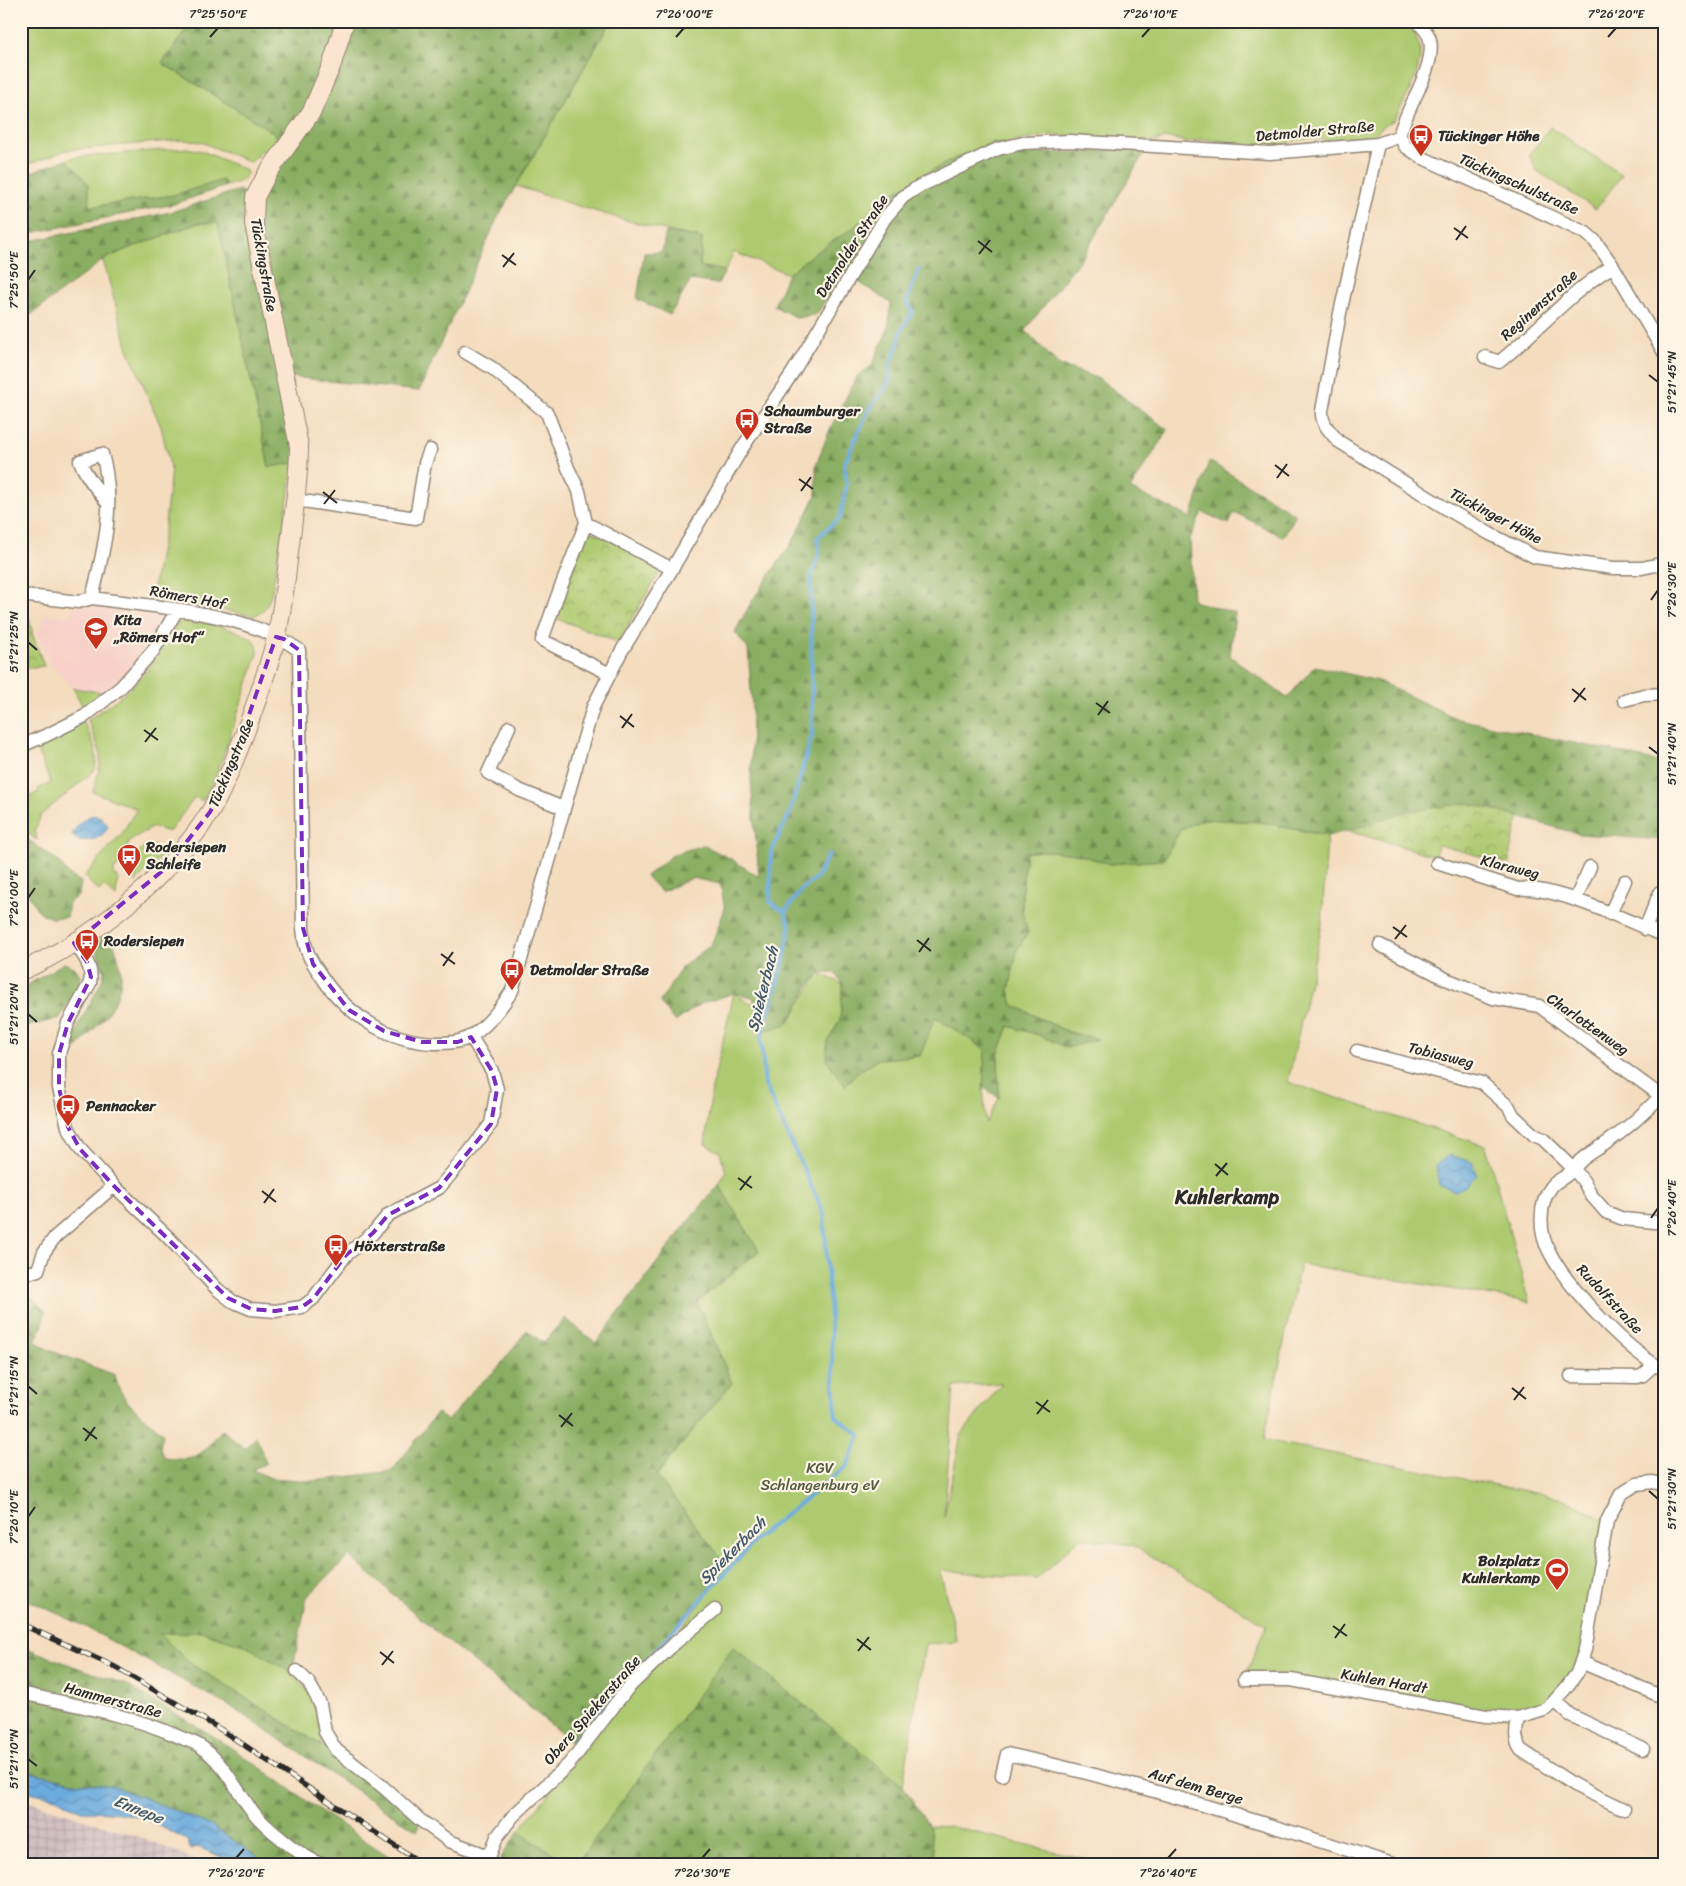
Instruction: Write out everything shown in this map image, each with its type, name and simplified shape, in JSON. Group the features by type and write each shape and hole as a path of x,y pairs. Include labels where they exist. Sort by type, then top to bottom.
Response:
{"street":[{"name":"Tückingstraße","path":"21,971 49,959 95,928 155,878 186,845 210,812 225,784 266,673 276,637 296,500 299,476 299,446 254,224 255,197 267,174 312,111 332,64 345,21"},
{"path":"1400,136 1404,121 1424,78 1430,55 1430,40 1417,21"},
{"name":"Detmolder Straße","path":"471,1037 499,1012 512,991 594,707 621,652 741,450 793,372 885,218 903,197 918,187 998,149 1023,143 1070,141 1270,154 1378,144 1400,136"},
{"name":"Tückingschulstraße","path":"1400,136 1406,146 1452,173 1586,233 1595,241 1613,266 1665,354"},
{"name":"Tückinger Höhe","path":"1378,144 1337,328 1322,410 1325,426 1338,441 1447,509 1490,534 1536,556 1613,568 1642,568 1665,563"},
{"name":"Reginenstraße","path":"1485,357 1499,362 1574,294 1613,266"},
{"path":"465,352 492,368 547,413 579,491 586,523 542,640 610,674"},
{"path":"296,500 416,518 425,463 430,450"},
{"path":"92,598 107,527 108,504"},
{"path":"586,523 672,569"},
{"name":"Römers Hof","path":"21,595 78,602 92,598 177,610 236,622 276,637"},
{"path":"21,746 85,716 121,687 153,651 177,610"},
{"path":"74,943 87,962 91,977 90,983 68,1023 59,1054 58,1088 68,1127 80,1149 114,1186 167,1236 217,1289 232,1301 251,1309 275,1310 302,1307 313,1299 346,1255 373,1234 388,1215 439,1188 491,1124 498,1089 496,1079 471,1037 458,1042 422,1042 384,1031 349,1010 335,996 313,964 306,948 303,928 299,650 284,639 276,637"},
{"path":"1624,700 1644,695 1665,694"},
{"path":"509,726 488,774 519,790 564,808"},
{"name":"Klaraweg","path":"1437,863 1518,889 1526,888 1567,897 1665,936"},
{"path":"1576,900 1590,867"},
{"path":"1610,914 1625,882"},
{"path":"1645,928 1660,892"},
{"name":"Charlottenweg","path":"1380,945 1446,979 1493,998 1538,1006 1663,1093"},
{"name":"Tobiasweg","path":"1357,1051 1482,1082 1509,1107 1513,1115 1534,1135 1543,1139 1574,1168"},
{"name":"Rudolfstraße","path":"1659,1367 1620,1336 1573,1286 1548,1251 1542,1229 1542,1211 1544,1201 1551,1187 1583,1159 1633,1122 1663,1093"},
{"path":"1574,1168 1591,1195 1606,1212 1623,1219 1665,1223"},
{"path":"21,1275 38,1270 44,1252 55,1237 114,1186"},
{"path":"1571,1376 1638,1377 1659,1367"},
{"name":"Kuhlen Hardt","path":"1244,1680 1291,1680 1486,1716 1518,1718 1547,1709 1577,1673 1585,1650 1604,1548 1607,1520 1621,1494 1637,1484 1653,1482 1665,1485"},
{"name":"Obere Spiekerstraße","path":"297,1671 308,1682 320,1704 325,1732 336,1750 383,1787 420,1820 449,1841 487,1860 497,1837 513,1816 569,1764 627,1689 674,1643 716,1610"},
{"path":"1581,1662 1665,1698"},
{"name":"Hammerstraße","path":"21,1693 128,1718 158,1728 199,1746 219,1764 251,1810 263,1822 297,1851 324,1865"},
{"path":"1555,1701 1570,1715 1643,1748"},
{"path":"1518,1718 1517,1745 1521,1750 1574,1785 1624,1809"},
{"name":"Auf dem Berge","path":"1002,1775 1007,1754 1059,1765 1215,1808 1395,1865"}],"highlighted area":[{"path":"276,637 284,639 299,650 303,928 313,964 349,1010 384,1031 422,1042 458,1042 471,1037 492,1071 497,1089 491,1124 439,1188 388,1215 373,1233 346,1255 313,1299 302,1307 275,1311 251,1309 228,1298 114,1186 80,1149 68,1127 59,1088 59,1054 68,1023 91,977 87,962 74,943 166,868 210,812 225,784"}],"shaded area":[{"name":"Kita „Römers Hof“","path":"97,603 115,605 114,610 137,614 138,609 161,613 164,619 152,642 141,657 106,693 73,688 50,662 37,635 46,614 70,617 72,607 88,606"},
{"path":"21,1799 143,1838 207,1865 21,1865"}],"green space":[{"path":"21,21 193,21 162,63 276,134 278,148 268,153 261,150 255,159 250,162 201,142 182,140 67,150 21,167"},
{"path":"193,21 611,21 498,217 419,391 292,377 294,463 269,467 218,223 198,223 103,260 21,322 21,243 171,212 239,190 248,195 279,157 276,134 162,63"},
{"path":"611,21 1405,21 1414,31 1420,48 1420,59 1409,92 1394,120 1386,124 1373,136 1330,141 1311,138 1270,147 1249,147 1238,143 1200,139 1187,143 1176,139 1164,138 1156,142 1049,135 1004,144 993,142 942,165 891,194 853,228 812,255 788,274 734,252 725,271 700,266 702,238 631,222 516,186"},
{"path":"1550,127 1622,175 1596,209 1537,171 1529,155"},
{"path":"993,142 1038,153 1090,152 1148,146 1083,256 1025,330 1058,364 1099,379 1168,430 1130,489 1191,518 1209,461 1296,515 1283,537 1234,512 1229,524 1202,512 1190,539 1193,601 1235,613 1230,656 1287,698 1315,666 1378,681 1458,719 1622,753 1665,764 1665,840 1579,834 1468,803 1327,836 1260,822 1204,819 1181,829 1163,860 1110,864 1077,854 1049,851 1026,852 1022,913 1028,932 1017,950 1009,990 1013,1005 1068,1032 1098,1039 1067,1048 1039,1035 1009,1026 998,1055 999,1098 983,1087 985,1049 935,1017 920,1056 878,1059 855,1074 845,1086 827,1060 827,1042 840,1020 843,984 834,972 819,973 808,987 788,1024 762,1031 753,997 734,993 700,1004 675,1022 660,1002 682,967 711,945 725,909 720,884 692,878 661,892 646,876 674,854 703,845 731,859 759,877 751,781 752,706 748,649 735,632 752,601 793,541 816,496 816,465 830,429 857,376 871,367 888,329 891,303 843,272 817,314 797,318 774,306 788,274 812,255 853,228 891,194 942,165"},
{"path":"187,148 202,151 246,170 247,175 241,181 226,186 223,180 174,195 89,207 69,162 65,160 76,157"},
{"path":"65,160 88,183 90,207 174,195 223,180 226,186 174,204 21,235 21,176"},
{"path":"198,223 218,223 269,467 294,463 272,591 266,606 254,616 182,602 171,603 151,600 164,531 171,470 161,427 128,349 103,260"},
{"path":"666,232 702,238 700,266 725,271 718,284 691,280 670,315 637,299 644,253 662,252"},
{"path":"587,529 664,565 618,642 555,618"},
{"path":"21,603 26,603 33,636 44,666 21,668"},
{"path":"183,618 239,632 256,643 258,653 219,768 210,788 202,801 195,797 169,832 153,827 130,840 124,856 118,857 118,868 114,868 114,876 118,877 116,897 104,886 99,891 84,877 122,833 137,809 93,792 100,765 100,752 88,720 124,694 146,672 177,624"},
{"path":"73,688 106,693 84,709"},
{"path":"84,722 96,753 94,771 41,815 35,830 37,840 21,829 21,800 39,792 38,789 51,783 35,745"},
{"path":"1468,803 1519,817 1510,851 1510,864 1438,845 1435,856 1348,831 1404,812"},
{"name":"KGV Schlangenburg eV","path":"1204,819 1260,822 1327,836 1322,925 1288,1082 1486,1146 1529,1302 1300,1264 1264,1440 1562,1498 1607,1521 1585,1650 1555,1701 1518,1718 1347,1691 1244,1680 1266,1625 1132,1545 1080,1538 1037,1579 940,1570 957,1642 925,1644 903,1786 897,1784 733,1647 576,1865 572,1865 518,1832 729,1568 656,1476 732,1383 697,1302 759,1251 719,1185 726,1172 720,1152 705,1144 712,1088 734,993 788,1024 819,973 843,984 840,1020 827,1042 855,1074 878,1059 920,1056 935,1017 985,1049 983,1087 986,1123 999,1098 998,1055 1009,1026 1039,1035 1067,1047 1097,1039 1068,1032 1013,1005 1009,990 1017,950 1028,932 1022,913 1026,852 1049,851 1077,854 1110,864 1163,860 1181,829","holes":["1002,1383 961,1435 944,1517 954,1387"]},
{"path":"21,835 57,860 69,875 81,882 79,895 69,902 67,917 51,918 43,914 37,909 21,881"},
{"path":"147,844 157,847 162,856 136,882 136,854"},
{"path":"108,929 120,964 120,987 116,998 103,1019 69,1056 79,1024 102,981 104,972 96,948 101,936"},
{"path":"64,963 76,969 81,980 60,1018 21,1028 21,989"},
{"path":"719,1185 759,1251 697,1302 732,1383 656,1475 729,1568 572,1742 433,1629 349,1556 307,1597 292,1673 245,1645 203,1632 159,1634 191,1664 321,1745 336,1750 420,1820 417,1831 233,1708 80,1624 21,1597 21,1324 37,1303 45,1311 43,1325 35,1341 49,1350 115,1375 117,1384 127,1401 163,1433 160,1448 165,1458 192,1458 203,1451 222,1430 245,1449 256,1436 266,1463 252,1470 271,1478 314,1481 392,1471 437,1413 448,1421 472,1391 498,1368 527,1330 543,1343 565,1318 596,1343 691,1218"},
{"path":"21,1287 37,1303 21,1324"},
{"path":"203,1632 245,1645 292,1673 312,1696 322,1738 321,1745 191,1664 159,1634"},
{"path":"21,1646 125,1684 215,1737 402,1865 269,1865 212,1826 137,1795 113,1786 73,1782 21,1770"},
{"path":"733,1647 903,1786 929,1826 936,1865 576,1865"},
{"path":"929,1826 952,1827 1112,1865 936,1865"},
{"path":"518,1832 572,1865 496,1865"}],"water":[{"path":"95,815 101,817 108,826 106,831 96,839 77,840 72,835 76,828 84,819"},
{"path":"1449,1155 1472,1162 1477,1175 1466,1186 1455,1191 1439,1185 1436,1165"},
{"name":"Ennepe","path":"21,1770 73,1782 113,1786 137,1795 212,1826 269,1865 232,1865 221,1857 198,1847 190,1849 188,1841 142,1817 113,1812 82,1811 56,1798 21,1790"}],"waterway":[{"name":"Spiekerbach","path":"572,1742 757,1538 847,1466 860,1435 836,1417 824,1214 765,1085 761,1038 783,964 790,927 785,912 770,902 771,852 790,813 812,735 811,577 820,552 817,538 840,518 847,483 844,465 868,411 886,387 890,377 889,368 901,331 913,312 907,301 919,269"},
{"path":"785,912 802,889 817,877 829,854"}],"railway":[{"path":"21,1624 115,1667 220,1729 424,1865"}],"place":[{"name":"Tückinger Höhe","path":"1421,157"},
{"name":"Schaumburger Straße","path":"747,441"},
{"name":"Kita „Römers Hof“","path":"96,650"},
{"name":"Rodersiepen Schleife","path":"129,877"},
{"name":"Rodersiepen","path":"87,962"},
{"name":"Detmolder Straße","path":"512,991"},
{"name":"Pennacker","path":"68,1127"},
{"name":"Höxterstraße","path":"336,1267"},
{"name":"Bolzplatz Kuhlerkamp","path":"1557,1591"}],"district":[{"name":"Kuhlerkamp","path":"1227,1197"}]}
